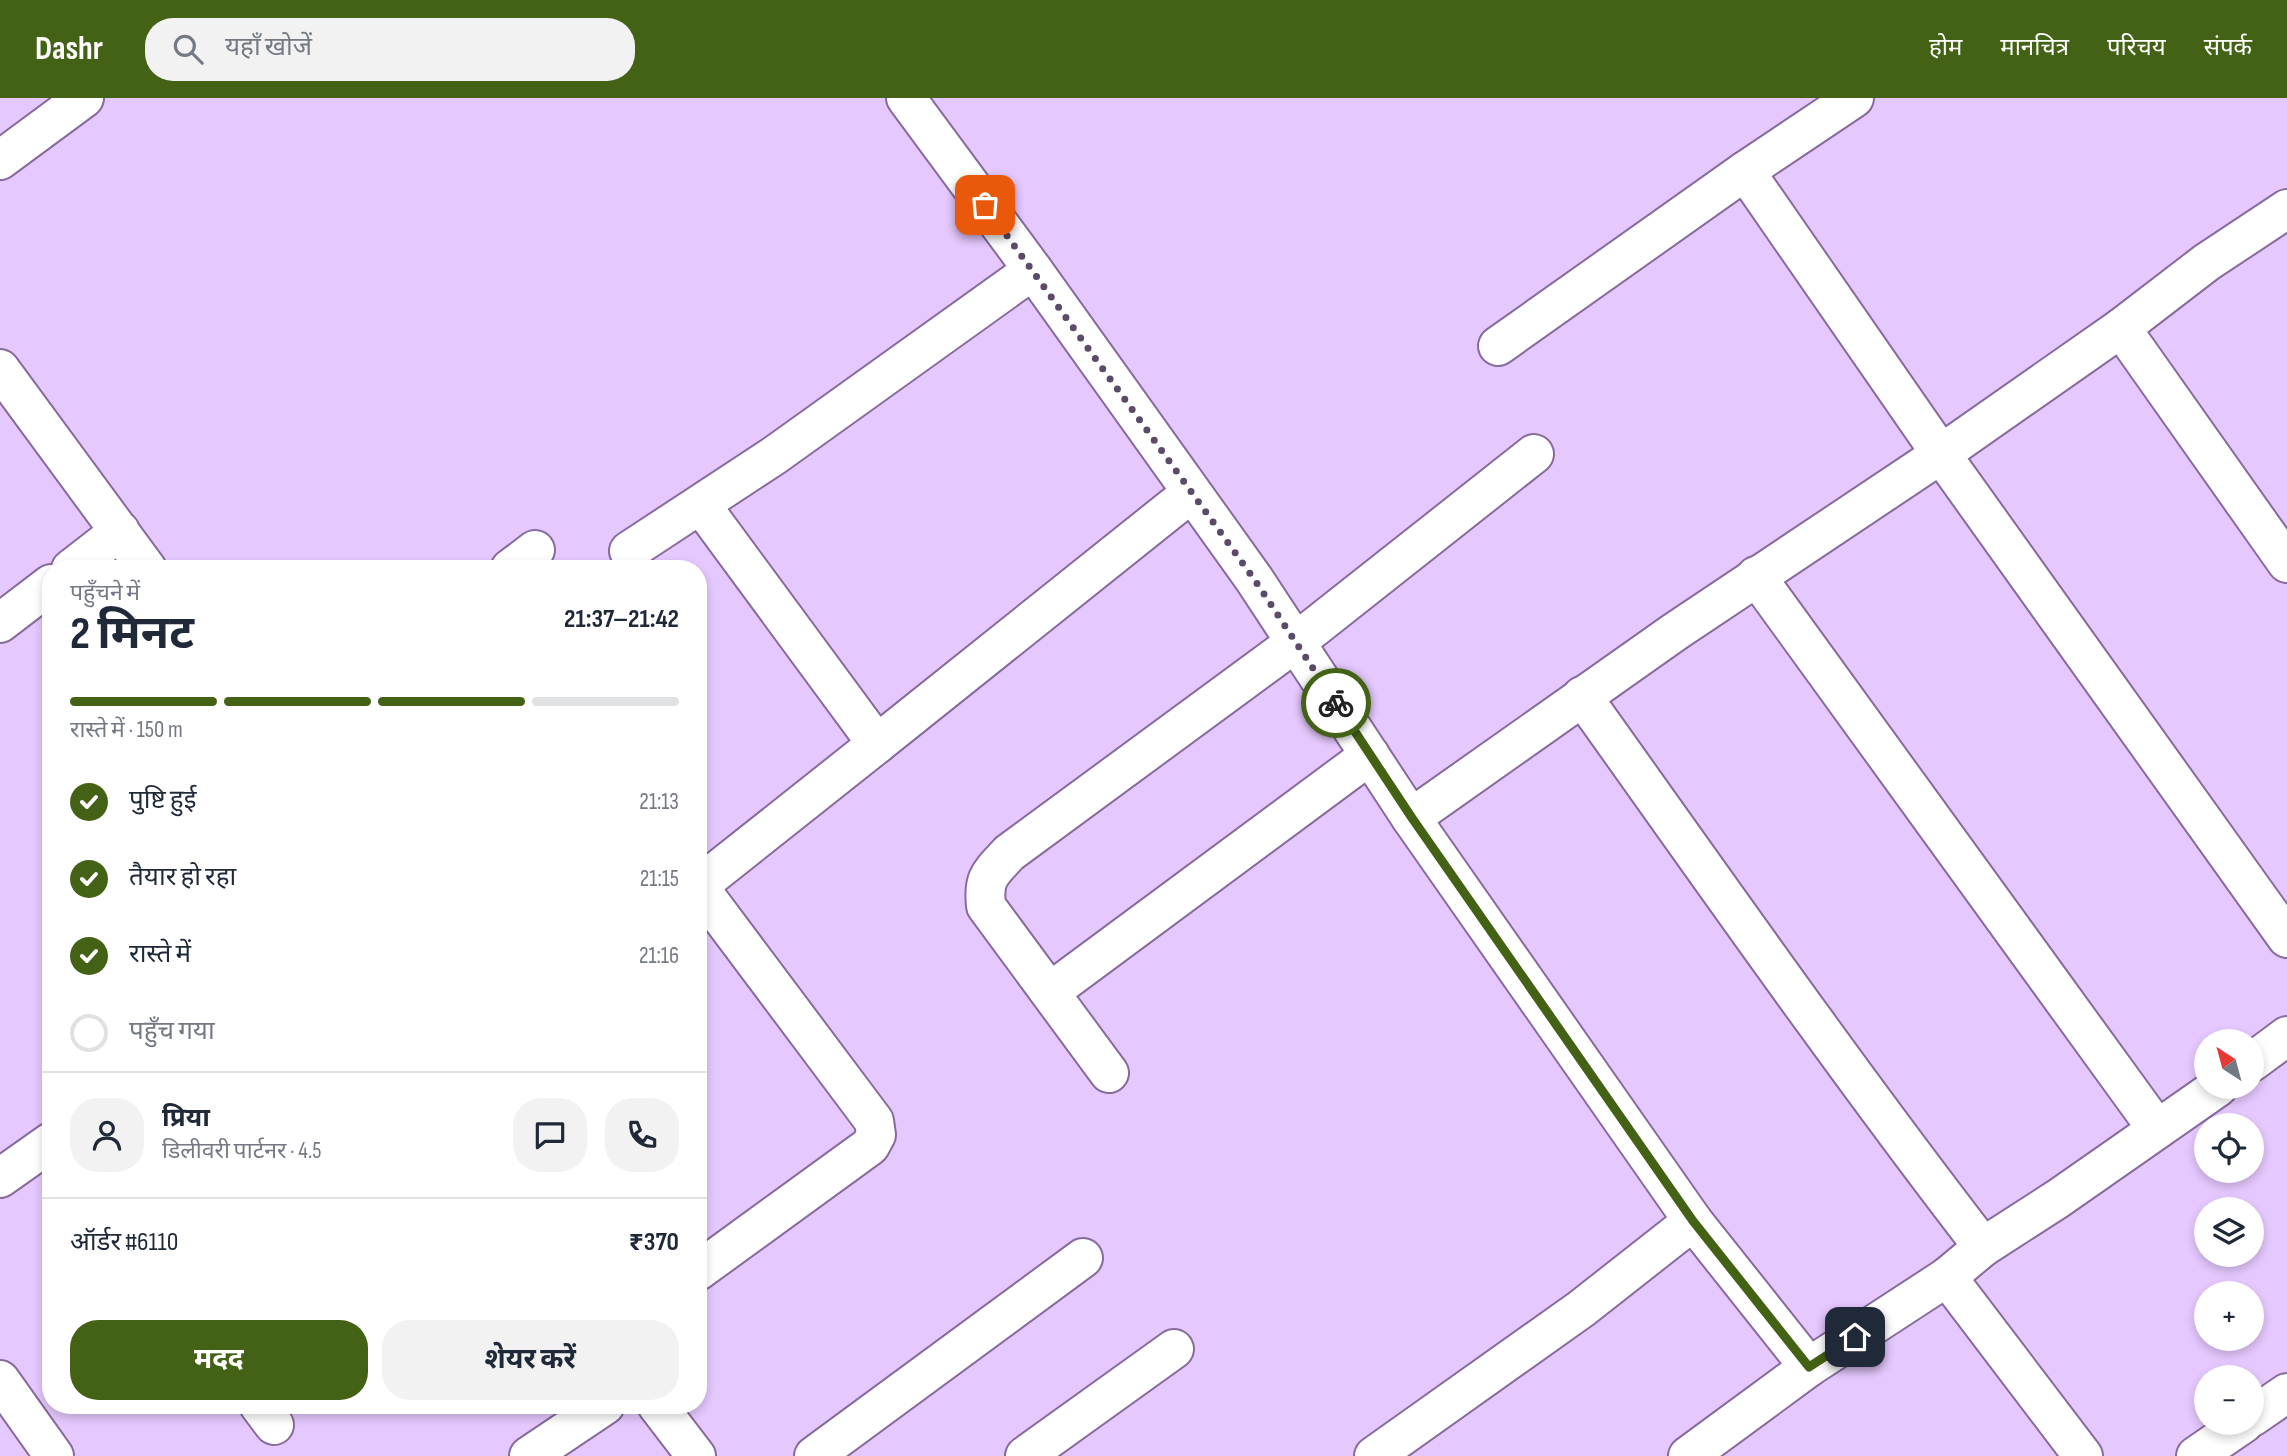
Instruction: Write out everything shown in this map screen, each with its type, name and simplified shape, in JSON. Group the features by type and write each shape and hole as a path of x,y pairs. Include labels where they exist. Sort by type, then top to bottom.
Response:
{"street":[{"path":"0,160 84,98"},
{"path":"906,98 1033,270 1296,642 1412,818 1693,1221 1809,1367"},
{"path":"1498,346 1853,98"},
{"path":"1745,171 1941,454 2287,938"},
{"path":"1412,818 1756,576 1941,454 2121,328 2207,262 2287,209"},
{"path":"629,551 701,505 894,372 1033,270"},
{"path":"2121,328 2287,563"},
{"path":"0,369 141,560"},
{"path":"1109,1073 986,906 985,888 989,875 1009,853 1296,642 1534,454"},
{"path":"707,879 1191,493"},
{"path":"701,505 877,744"},
{"path":"83,560 120,531"},
{"path":"1756,576 2157,1129"},
{"path":"0,623 42,591"},
{"path":"1582,696 1784,979 1926,1174 1983,1247"},
{"path":"1050,992 1370,755"},
{"path":"707,898 874,1121 876,1135 870,1146 707,1264"},
{"path":"2264,1053 2287,1036"},
{"path":"1688,1456 1809,1367 1947,1277 1983,1247 2059,1198 2201,1099"},
{"path":"0,1178 42,1148"},
{"path":"1374,1456 1581,1309 1693,1221"},
{"path":"814,1456 1083,1258"},
{"path":"1947,1277 2083,1456"},
{"path":"1025,1456 1174,1349"},
{"path":"0,1380 54,1456"},
{"path":"2264,1409 2287,1393"},
{"path":"529,1456 592,1414"},
{"path":"664,1414 695,1456"},
{"path":"2196,1456 2227,1435"}],"way so far":[{"path":"985,205 1254,579 1336,703"}],"route":[{"path":"1336,703 1412,818 1693,1221 1809,1367 1855,1337"}]}
